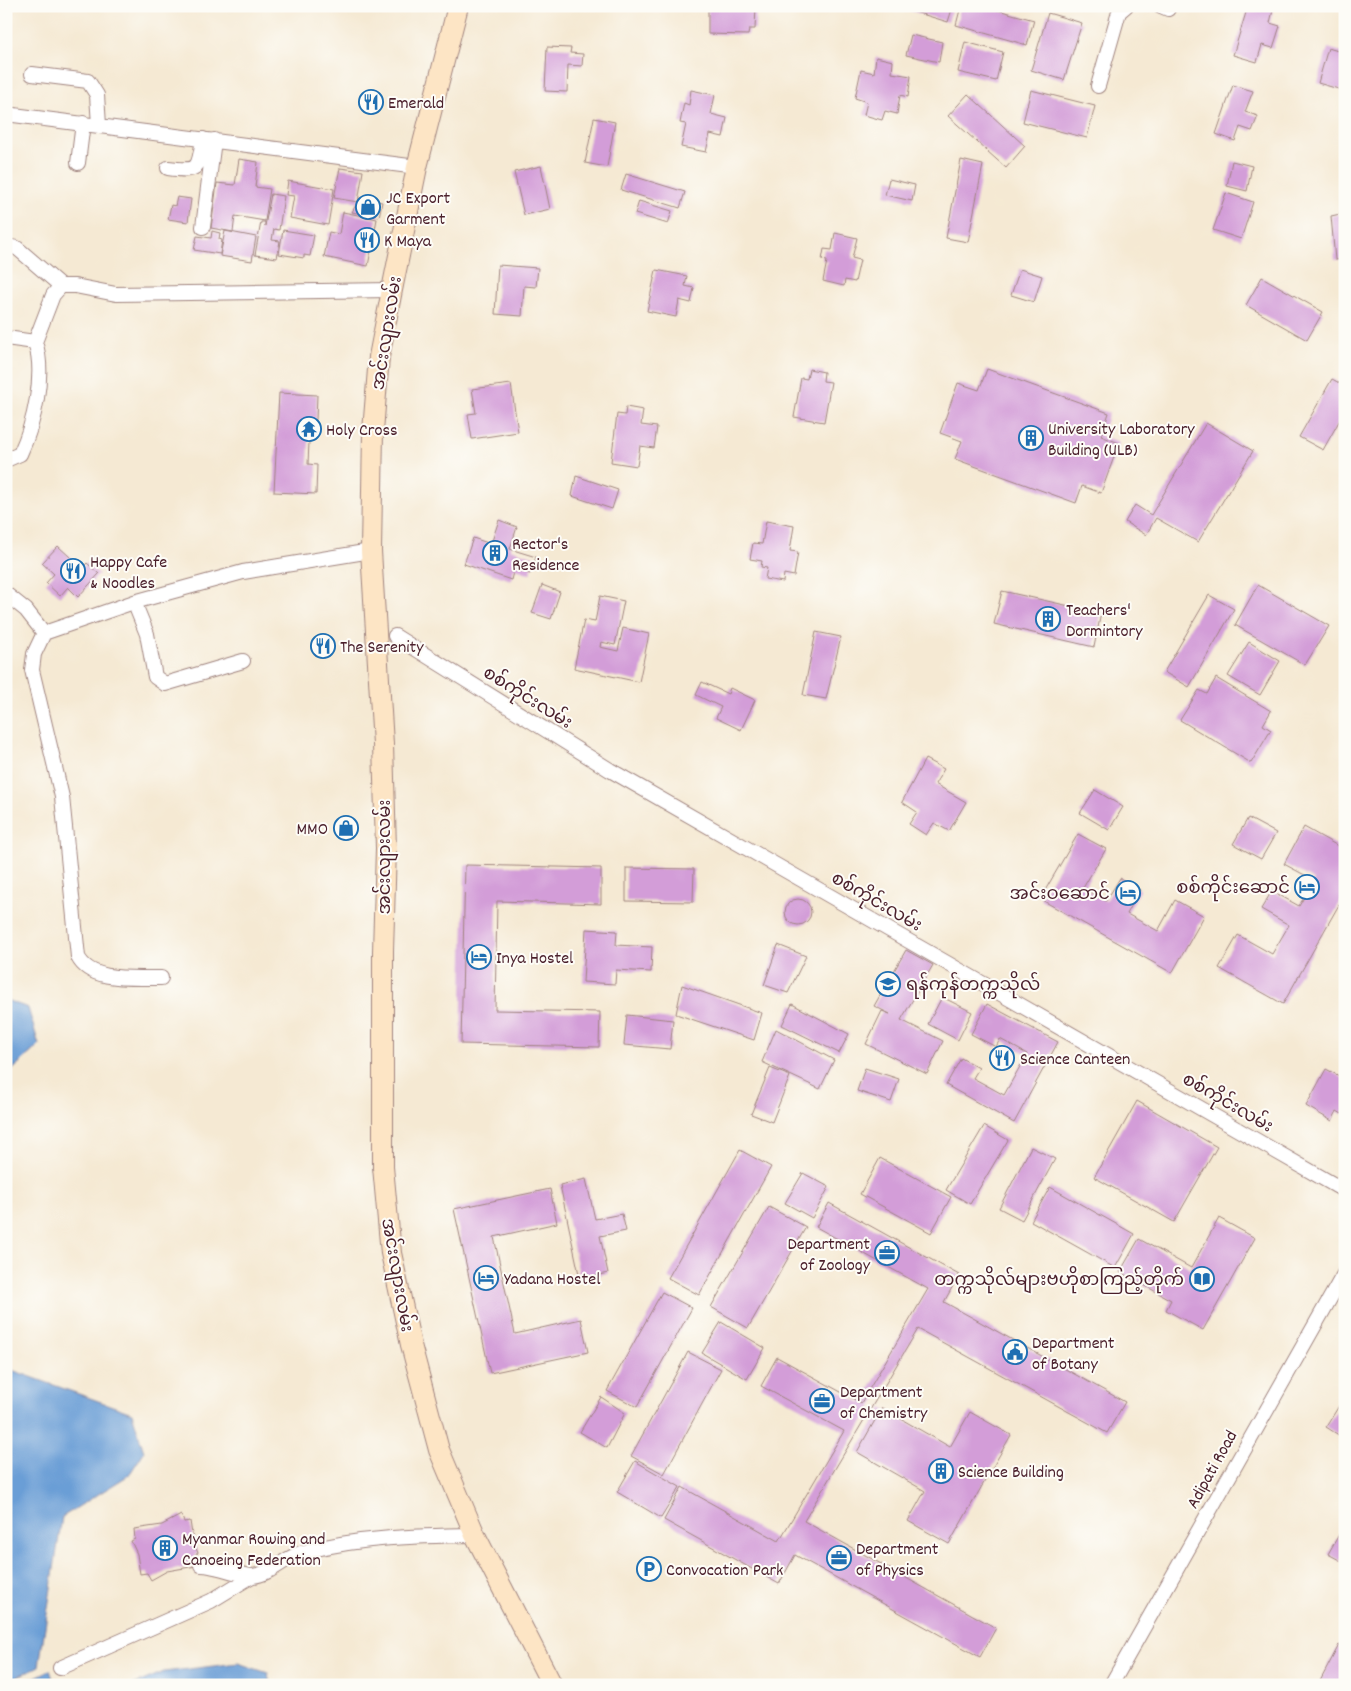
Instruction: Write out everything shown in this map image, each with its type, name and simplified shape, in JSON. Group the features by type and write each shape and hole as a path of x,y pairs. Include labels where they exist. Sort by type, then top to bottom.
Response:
{"main road":[{"name":"အင်းလျားလမ်း","path":"458,6 417,167 378,357 373,431 371,551 383,744 386,829 383,1167 391,1253 411,1345 439,1450 475,1535 552,1685"}],"street":[{"path":"1098,86 1119,12 1126,6"},
{"path":"32,74 88,81 97,95 99,125"},
{"path":"6,114 417,167"},
{"path":"78,163 83,123"},
{"path":"168,168 191,171 196,169 208,140"},
{"path":"203,226 208,140"},
{"path":"6,246 17,248 61,286 75,286 116,294 392,290"},
{"path":"6,460 20,454 29,434 37,392 39,354 35,342 53,295 61,286"},
{"path":"6,338 35,342"},
{"path":"161,978 97,973 82,965 78,957 62,797 32,670 34,654 44,633 134,602 243,572 371,551"},
{"path":"6,594 26,610 44,633"},
{"path":"134,602 147,634 155,677 165,684 243,661"},
{"name":"စစ်ကိုင်းလမ်း","path":"395,636 610,770 1345,1191"},
{"name":"Adipati Road","path":"1111,1685 1345,1272"},
{"path":"60,1668 211,1601 252,1576 275,1567 302,1552 337,1545 418,1536 475,1535"},
{"path":"201,1564 252,1576"}],"water":[{"path":"6,1000 28,1008 39,1045 6,1076"},
{"path":"6,1368 132,1413 144,1452 129,1475 62,1517 39,1666 6,1682"},
{"path":"238,1663 268,1673 270,1685 133,1685 164,1672"},
{"path":"50,1670 55,1685 19,1685"}],"building":[{"path":"708,6 756,6 755,29 749,29 748,35 708,34"},
{"path":"895,6 953,6 948,22"},
{"path":"961,6 983,6 1034,20 1027,45 956,25"},
{"path":"1248,6 1260,6 1273,10 1270,23 1280,26 1273,48 1262,45 1257,62 1233,55"},
{"path":"1048,13 1082,23 1064,80 1031,70"},
{"path":"911,35 942,42 939,62 906,55"},
{"path":"965,42 1003,52 996,81 958,72"},
{"path":"547,47 571,48 570,53 583,54 582,66 568,65 567,92 545,91"},
{"path":"1328,48 1345,53 1345,81 1342,90 1318,83"},
{"path":"876,57 893,61 892,73 911,76 908,97 900,95 897,114 885,111 882,120 864,115 867,102 855,98 861,70 874,73"},
{"path":"1233,85 1253,91 1245,112 1258,116 1252,131 1240,127 1235,141 1216,134"},
{"path":"691,90 715,95 711,114 727,118 723,137 710,134 706,152 681,147 686,124 680,123 684,103 689,105"},
{"path":"1031,90 1095,106 1087,138 1023,122"},
{"path":"968,94 1025,146 1006,168 948,116"},
{"path":"594,118 615,122 607,167 585,163"},
{"path":"239,159 258,162 255,187 270,189 265,221 235,216 233,232 211,228 217,183 235,185"},
{"path":"961,160 983,165 968,242 946,238"},
{"path":"1232,161 1252,166 1247,191 1227,186"},
{"path":"541,166 550,209 524,215 514,172"},
{"path":"340,168 363,171 358,202 334,198"},
{"path":"626,174 685,192 680,208 621,190"},
{"path":"889,179 915,185 912,201 885,195"},
{"path":"288,181 334,189 328,225 290,218 294,196 286,195"},
{"path":"1226,193 1253,202 1241,239 1213,230"},
{"path":"271,194 284,196 279,230 274,229 272,240 280,241 277,258 255,255 261,222 265,222 265,226"},
{"path":"177,197 191,199 188,222 168,219 171,205 175,206"},
{"name":"JC Export Garment","path":"360,198 382,202 379,217 352,212"},
{"path":"639,201 672,211 668,224 635,214"},
{"path":"343,212 377,219 368,266 324,257 329,232 339,234"},
{"path":"1345,213 1345,259 1335,260 1331,216"},
{"path":"283,230 314,235 310,256 304,255 304,258 279,254"},
{"path":"212,231 220,233 219,239 222,240 220,254 194,250 197,236 211,238"},
{"path":"225,231 256,237 252,261 220,256"},
{"path":"835,233 857,238 852,258 860,260 855,282 845,280 844,286 823,281 827,261 822,260 824,249 832,250"},
{"path":"498,265 538,268 536,287 524,286 522,316 495,314"},
{"path":"1020,269 1042,276 1034,302 1011,295"},
{"path":"656,270 687,276 685,286 694,288 691,303 679,300 676,317 647,311"},
{"path":"1262,277 1323,312 1307,340 1246,305"},
{"path":"809,369 824,372 823,381 831,382 824,422 794,417 801,378 807,379"},
{"name":"University Laboratory Building (ULB)","path":"987,369 1109,413 1101,436 1119,443 1101,493 1082,486 1076,503 955,459 962,441 940,433 958,383 979,390"},
{"path":"1332,379 1345,386 1345,417 1342,416 1323,450 1299,437"},
{"path":"511,384 518,432 472,439 468,414 476,413 472,389"},
{"path":"279,393 317,395 316,420 310,420 308,464 317,465 316,494 274,492"},
{"path":"626,407 643,410 641,425 657,427 654,448 640,446 637,466 611,462 617,414 625,415"},
{"path":"1206,423 1253,451 1198,542 1156,518 1146,535 1125,522 1135,505 1151,515"},
{"path":"576,476 618,490 612,509 572,496"},
{"name":"Rector's Residence","path":"499,520 517,527 510,549 536,557 530,574 514,568 511,580 464,564 473,538 491,544"},
{"path":"766,521 794,526 790,551 798,552 794,576 784,574 783,582 765,579 767,568 761,567 762,561 750,559 753,543 762,544"},
{"name":"Happy Cafe & Noodles","path":"58,546 82,568 87,563 99,574 78,597 68,587 60,596 46,583 54,574 42,563"},
{"path":"542,585 560,592 551,619 532,613"},
{"path":"1258,585 1329,626 1305,665 1235,625"},
{"name":"Teachers' Dormintory","path":"1002,591 1101,613 1094,647 994,624"},
{"path":"1209,595 1234,609 1189,687 1164,672"},
{"path":"600,596 624,601 615,645 601,642 600,647 618,651 623,628 649,634 639,682 574,668 584,620 595,622"},
{"path":"816,632 841,637 826,699 803,695"},
{"path":"1249,642 1280,661 1260,695 1228,676"},
{"path":"1216,678 1271,711 1263,725 1271,730 1251,763 1180,720 1199,690 1207,694"},
{"path":"702,682 728,694 730,688 755,700 741,730 716,718 721,707 696,695"},
{"path":"925,759 944,769 935,784 966,802 949,831 934,823 926,835 909,824 917,812 902,802"},
{"path":"1095,790 1123,807 1109,830 1080,813"},
{"path":"1248,818 1276,833 1261,859 1233,844"},
{"path":"1304,827 1345,850 1345,894 1283,1004 1219,968 1238,935 1272,954 1289,925 1261,909 1272,891 1299,906 1314,880 1284,864"},
{"path":"1078,834 1106,849 1083,888 1106,901 1120,878 1140,890 1127,914 1158,931 1175,900 1204,916 1172,973 1040,899"},
{"name":"Inya Hostel","path":"465,865 601,868 601,904 497,901 495,1010 600,1012 599,1047 461,1044"},
{"path":"626,868 694,869 693,902 626,901"},
{"path":"798,899 808,902 811,912 808,922 798,925 788,922 785,912 788,902"},
{"path":"586,929 617,931 616,945 652,947 651,972 616,970 615,984 583,982"},
{"path":"778,945 806,956 788,993 764,985"},
{"path":"906,950 933,965 901,1020 943,1041 927,1074 866,1044 882,1011 890,1014 874,1006"},
{"path":"682,985 762,1013 754,1040 676,1014"},
{"path":"942,997 972,1012 958,1040 928,1024"},
{"path":"792,1004 849,1034 839,1053 782,1025"},
{"path":"987,1004 1058,1042 1014,1123 946,1085 961,1058 979,1068 973,1078 1004,1095 1027,1054 1000,1039 996,1047 971,1034"},
{"path":"627,1015 673,1020 670,1049 624,1045"},
{"path":"776,1029 834,1060 820,1089 762,1062"},
{"path":"770,1068 790,1076 772,1122 751,1114"},
{"path":"865,1068 899,1079 891,1102 857,1091"},
{"path":"1326,1069 1345,1079 1345,1109 1342,1114 1337,1111 1332,1121 1306,1106"},
{"path":"1137,1101 1217,1147 1174,1222 1094,1177"},
{"path":"984,1126 1008,1140 970,1204 946,1190"},
{"path":"1031,1147 1055,1159 1022,1220 999,1208"},
{"path":"740,1150 771,1167 699,1295 668,1278"},
{"path":"880,1158 951,1197 931,1233 860,1194"},
{"path":"803,1173 829,1187 812,1218 785,1203"},
{"path":"586,1179 595,1219 622,1214 626,1231 600,1236 608,1273 580,1279 560,1185"},
{"path":"1050,1187 1134,1234 1115,1268 1031,1221"},
{"name":"Yadana Hostel","path":"550,1189 557,1223 494,1237 515,1334 581,1319 588,1352 490,1373 454,1209"},
{"path":"829,1203 959,1275 944,1302 1125,1402 1107,1433 918,1329 804,1521 996,1628 980,1657 795,1555 779,1584 664,1520 682,1487 779,1541 844,1431 761,1386 777,1357 861,1403 928,1289 816,1227"},
{"path":"769,1207 806,1227 748,1328 711,1307"},
{"path":"1219,1218 1255,1238 1203,1330 1166,1310 1171,1300 1120,1272 1139,1239 1191,1268"},
{"path":"662,1292 692,1308 637,1407 607,1391"},
{"path":"721,1322 765,1348 747,1379 702,1353"},
{"path":"688,1352 721,1369 664,1474 631,1456"},
{"path":"1345,1396 1345,1439 1326,1427"},
{"path":"601,1397 625,1413 607,1448 580,1432"},
{"name":"Science Building","path":"882,1408 950,1447 970,1412 1011,1435 949,1544 908,1521 925,1491 857,1452"},
{"path":"635,1461 680,1487 661,1518 617,1492"},
{"name":"Myanmar Rowing and Canoeing Federation","path":"181,1515 184,1522 190,1521 193,1541 198,1553 195,1555 196,1566 167,1571 151,1580 147,1573 140,1574 137,1554 131,1541 135,1539 134,1529 162,1525"},
{"path":"1345,1524 1345,1563 1328,1554"},
{"path":"1339,1645 1345,1648 1345,1685 1318,1685"}],"place":[{"name":"Emerald","path":"371,102"},
{"name":"JC Export Garment","path":"368,207"},
{"name":"K Maya","path":"367,240"},
{"name":"Holy Cross","path":"309,429"},
{"name":"University Laboratory Building (ULB)","path":"1031,438"},
{"name":"Rector's Residence","path":"495,553"},
{"name":"Happy Cafe & Noodles","path":"73,571"},
{"name":"Teachers' Dormintory","path":"1048,619"},
{"name":"The Serenity","path":"323,646"},
{"name":"MMO","path":"346,828"},
{"name":"စစ်ကိုင်းဆောင်","path":"1307,887"},
{"name":"အင်းဝ‌ဆောင်","path":"1128,893"},
{"name":"Inya Hostel","path":"479,957"},
{"name":"ရန်ကုန်တက္ကသိုလ်","path":"888,984"},
{"name":"Science Canteen","path":"1002,1058"},
{"name":"Department of Zoology","path":"887,1253"},
{"name":"Yadana Hostel","path":"486,1278"},
{"name":"တက္ကသိုလ်များဗဟိုစာကြည့်တိုက်","path":"1202,1279"},
{"name":"Department of Botany","path":"1015,1352"},
{"name":"Department of Chemistry","path":"822,1401"},
{"name":"Science Building","path":"941,1471"},
{"name":"Myanmar Rowing and Canoeing Federation","path":"165,1548"},
{"name":"Department of Physics","path":"839,1558"},
{"name":"Convocation Park","path":"649,1569"}]}
